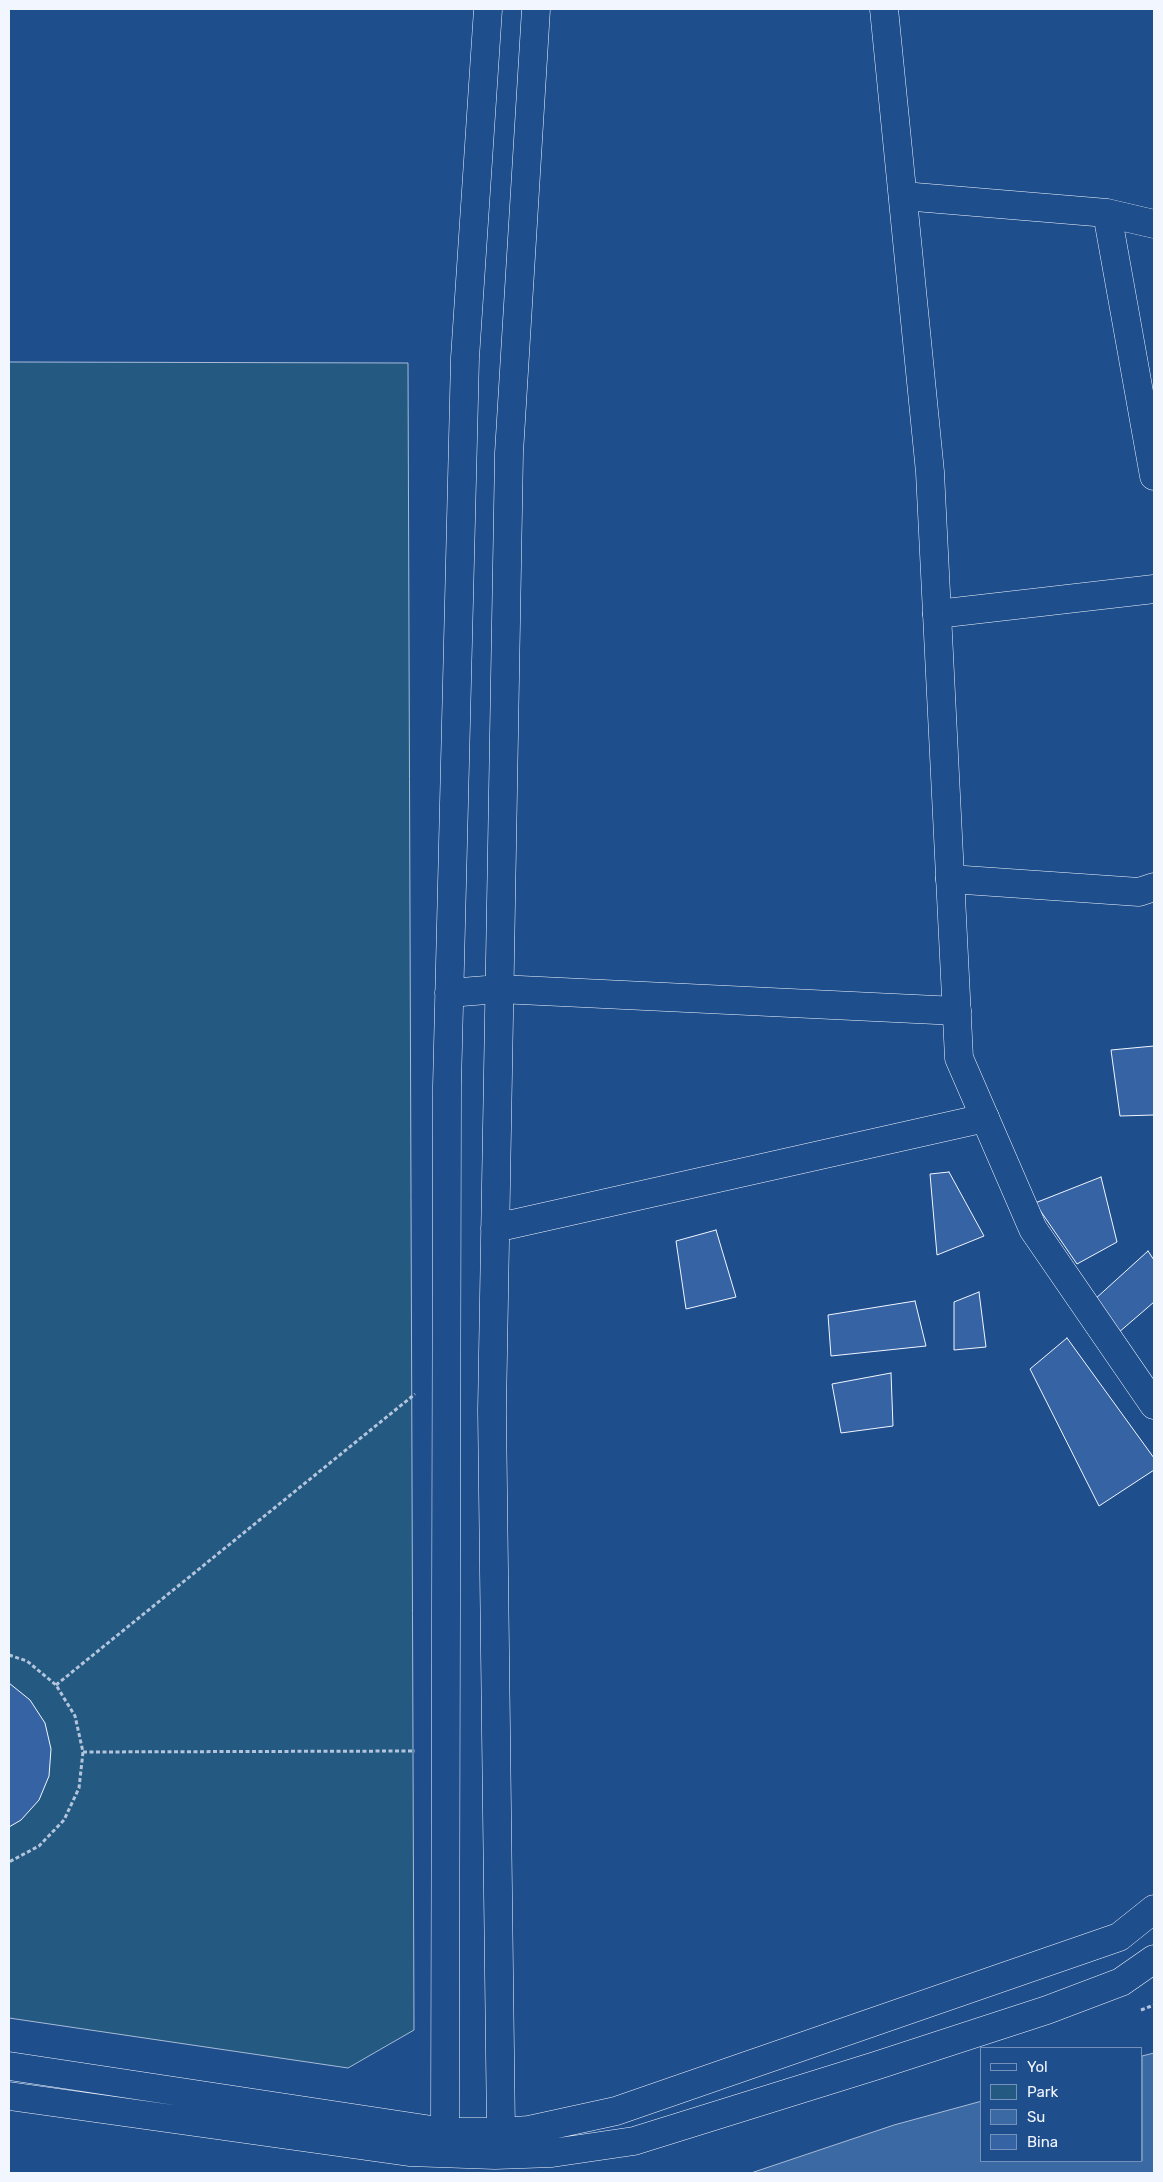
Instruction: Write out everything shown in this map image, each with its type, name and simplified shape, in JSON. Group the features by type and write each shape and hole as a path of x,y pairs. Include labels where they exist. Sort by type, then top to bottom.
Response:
{"street":[{"path":"444,2143 447,1086 465,358 488,9"},
{"path":"501,2143 492,1410 509,453 536,9"},
{"path":"884,9 930,472 959,1058 1033,1229 1154,1405"},
{"path":"903,196 1107,213 1154,224"},
{"path":"1107,213 1154,476"},
{"path":"937,614 1154,589"},
{"path":"950,879 1140,892 1154,887"},
{"path":"449,993 499,989 957,1011"},
{"path":"495,1228 985,1118"},
{"path":"501,2143 529,2130 616,2111 1118,1937 1154,1909"},
{"path":"9,2066 444,2143 501,2143 552,2153 634,2141 1047,2010 1120,1982 1154,1959"},
{"path":"9,2096 305,2139 409,2152 444,2143"}],"path":[{"path":"56,1685 447,1368"},
{"path":"9,1655 28,1661 56,1685 76,1716 83,1752 79,1788 64,1820 39,1846 9,1862"},
{"path":"83,1752 446,1750"},
{"path":"1141,2010 1154,2005"}],"green space":[{"path":"9,362 408,363 414,2030 348,2068 9,2018"}],"water":[{"path":"1154,2053 1154,2173 751,2173 894,2125 980,2102 980,2162 1143,2162 1143,2056"}],"building":[{"path":"1154,1046 1154,1115 1120,1116 1111,1050"},
{"path":"949,1172 984,1236 937,1255 930,1174"},
{"path":"1101,1177 1117,1242 1077,1264 1035,1203"},
{"path":"716,1230 736,1297 686,1309 676,1241"},
{"path":"1148,1251 1154,1260 1154,1302 1118,1333 1094,1300"},
{"path":"979,1292 986,1347 954,1350 954,1302"},
{"path":"915,1301 926,1346 831,1356 828,1315"},
{"path":"1067,1338 1154,1458 1154,1470 1099,1506 1030,1369"},
{"path":"891,1373 893,1426 841,1433 832,1384"},
{"path":"9,1683 30,1700 45,1723 51,1749 49,1776 39,1800 21,1820 9,1827"}]}
